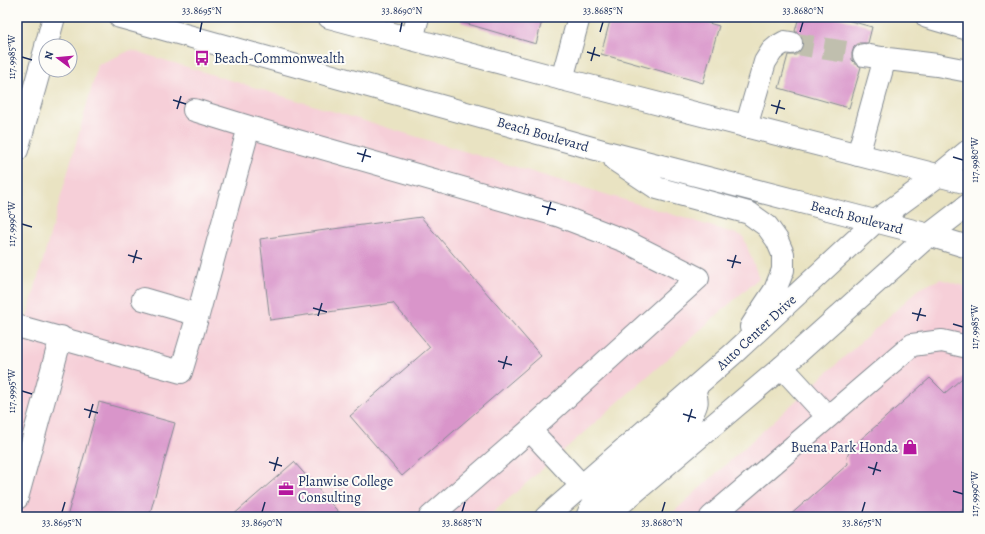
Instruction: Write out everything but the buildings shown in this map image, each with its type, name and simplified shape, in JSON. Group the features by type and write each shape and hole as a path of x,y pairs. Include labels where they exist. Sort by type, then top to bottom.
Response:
{"main road":[{"path":"48,38 54,17"},
{"name":"Beach Boulevard","path":"120,17 603,151 876,221 968,247"},
{"path":"329,17 746,127 968,183"},
{"path":"412,39 418,17"},
{"path":"562,79 579,17"},
{"path":"928,17 968,29"},
{"path":"746,127 765,62 772,51 778,46 785,42 791,43"},
{"path":"858,155 875,57 937,65 968,71"},
{"path":"17,150 38,75"},
{"path":"194,110 560,216 624,241 698,278 530,430 430,517"},
{"path":"17,326 61,337 181,372 249,127"},
{"path":"603,151 657,188 749,213 767,226 777,240 783,254 783,270 775,290 734,353"},
{"name":"Auto Center Drive","path":"546,517 694,389 876,221 939,175 968,151"},
{"path":"605,517 782,367 929,236 968,205"},
{"path":"143,299 198,315"},
{"path":"17,498 61,337"},
{"path":"711,517 912,345 942,340 968,347"},
{"path":"782,367 828,417"},
{"path":"587,517 592,504 598,497 691,416 697,399 694,389"},
{"path":"530,430 582,486"}],"shaded area":[{"path":"131,50 743,236 759,278 488,517 17,517 17,352 98,65"},
{"path":"940,279 968,287 968,517 668,517 919,289"}],"tunnel":[{"path":"791,43 864,55"}],"place":[{"name":"Beach-Commonwealth","path":"202,58"},
{"name":"Buena Park Honda","path":"910,447"},
{"name":"Planwise College Consulting","path":"286,489"}]}
